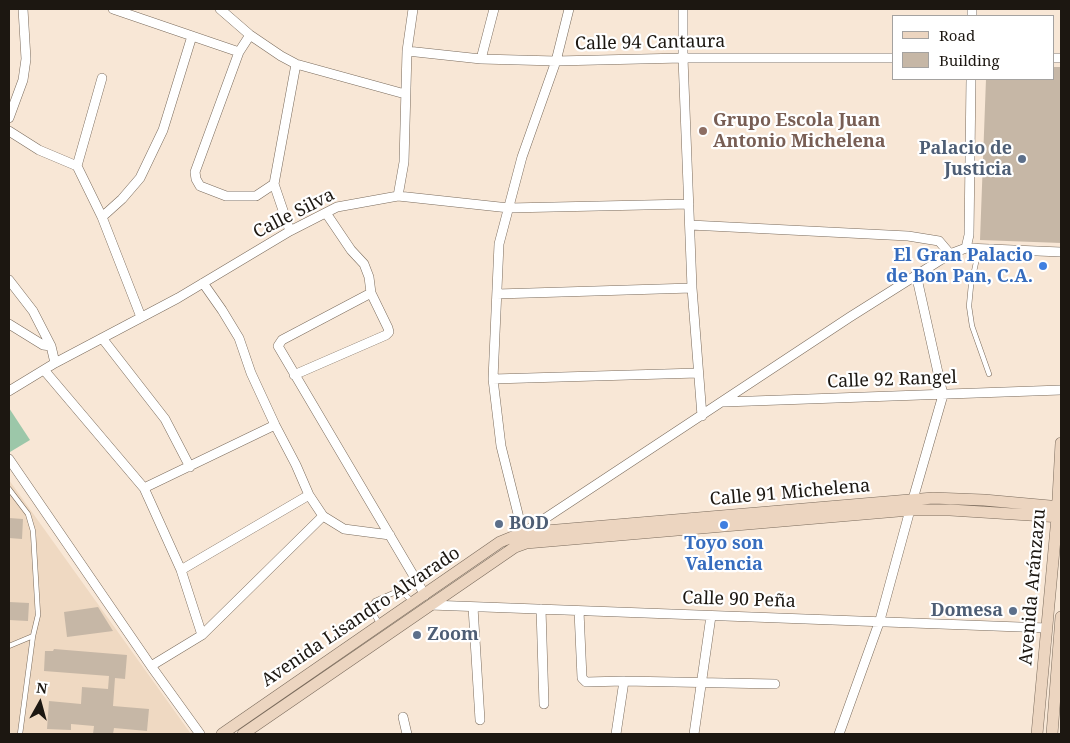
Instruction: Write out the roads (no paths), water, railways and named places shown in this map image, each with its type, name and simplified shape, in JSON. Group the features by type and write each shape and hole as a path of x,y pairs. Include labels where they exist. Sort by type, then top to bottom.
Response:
{"street":[{"path":"9,118 12,102 23,80 26,59 23,9"},
{"path":"113,9 239,52"},
{"path":"220,9 250,35 296,64 405,94"},
{"path":"398,196 404,162 407,51 412,9"},
{"path":"481,59 494,9"},
{"path":"569,9 556,61 522,157 499,244 493,379 501,446 524,538 702,416 916,274 950,254 966,248 1061,252"},
{"path":"682,9 692,288 702,416"},
{"path":"250,35 239,52 195,172 200,186 226,196 256,196 274,184"},
{"path":"102,217 122,199 140,178 163,130 192,36"},
{"name":"Calle 94 Cantaura","path":"407,51 481,59 556,61 683,58 892,58"},
{"path":"290,230 274,184 296,64"},
{"path":"77,166 102,78"},
{"path":"966,248 969,235 971,80"},
{"path":"9,131 39,150 77,166 102,217 141,317"},
{"name":"Calle Silva","path":"9,391 55,363 203,283 290,230 337,207 398,196 509,208 688,204"},
{"path":"294,375 389,332 372,293 364,264 351,250 326,213"},
{"path":"690,225 908,236 939,241 950,254"},
{"path":"839,734 880,620 944,394 916,274"},
{"path":"9,280 33,311 51,346 55,363"},
{"path":"203,283 239,338 251,373 275,425 309,495 323,516 344,529 390,535"},
{"path":"498,294 692,288"},
{"path":"372,293 282,340 278,346 428,600"},
{"path":"9,324 43,345 51,346"},
{"path":"102,338 165,419 190,467"},
{"path":"44,370 144,488 181,570 202,635"},
{"path":"493,379 698,373"},
{"name":"Calle 92 Rangel","path":"724,402 1061,390"},
{"path":"144,488 275,425"},
{"name":"Avenida Aránzazu","path":"1037,734 1059,512 1061,443"},
{"path":"9,459 200,734"},
{"path":"181,570 309,495"},
{"name":"Calle 91 Michelena","path":"524,538 912,505 950,510 1059,512"},
{"path":"151,666 202,635 323,516"},
{"name":"Avenida Lisandro Alvarado","path":"242,734 428,600 515,547 524,538"},
{"name":"Avenida Lisandro Alvarado","path":"222,734 380,624 414,602 428,600"},
{"name":"Calle 90 Peña","path":"428,600 473,606 711,616 880,620 1046,628"},
{"path":"473,606 480,720"},
{"path":"541,609 544,704"},
{"path":"579,610 584,682 775,684"},
{"path":"694,734 711,616"},
{"name":"Avenida Aránzazu","path":"1052,734 1061,617"},
{"path":"616,734 624,681"},
{"path":"403,717 406,734"}],"lane":[{"path":"979,248 971,284 969,306 972,326 989,374"},
{"path":"9,489 28,514 33,531 38,615 20,734"},
{"path":"380,624 371,609 375,601 398,591 414,602"},
{"path":"9,646 34,636"}],"place":[{"name":"Grupo Escola Juan Antonio Michelena","path":"703,131"},
{"name":"Palacio de Justicia","path":"1022,159"},
{"name":"El Gran Palacio de Bon Pan, C.A.","path":"1043,266"},
{"name":"BOD","path":"499,524"},
{"name":"Toyo son Valencia","path":"724,525"},
{"name":"Domesa","path":"1013,611"},
{"name":"Zoom","path":"417,635"}]}
